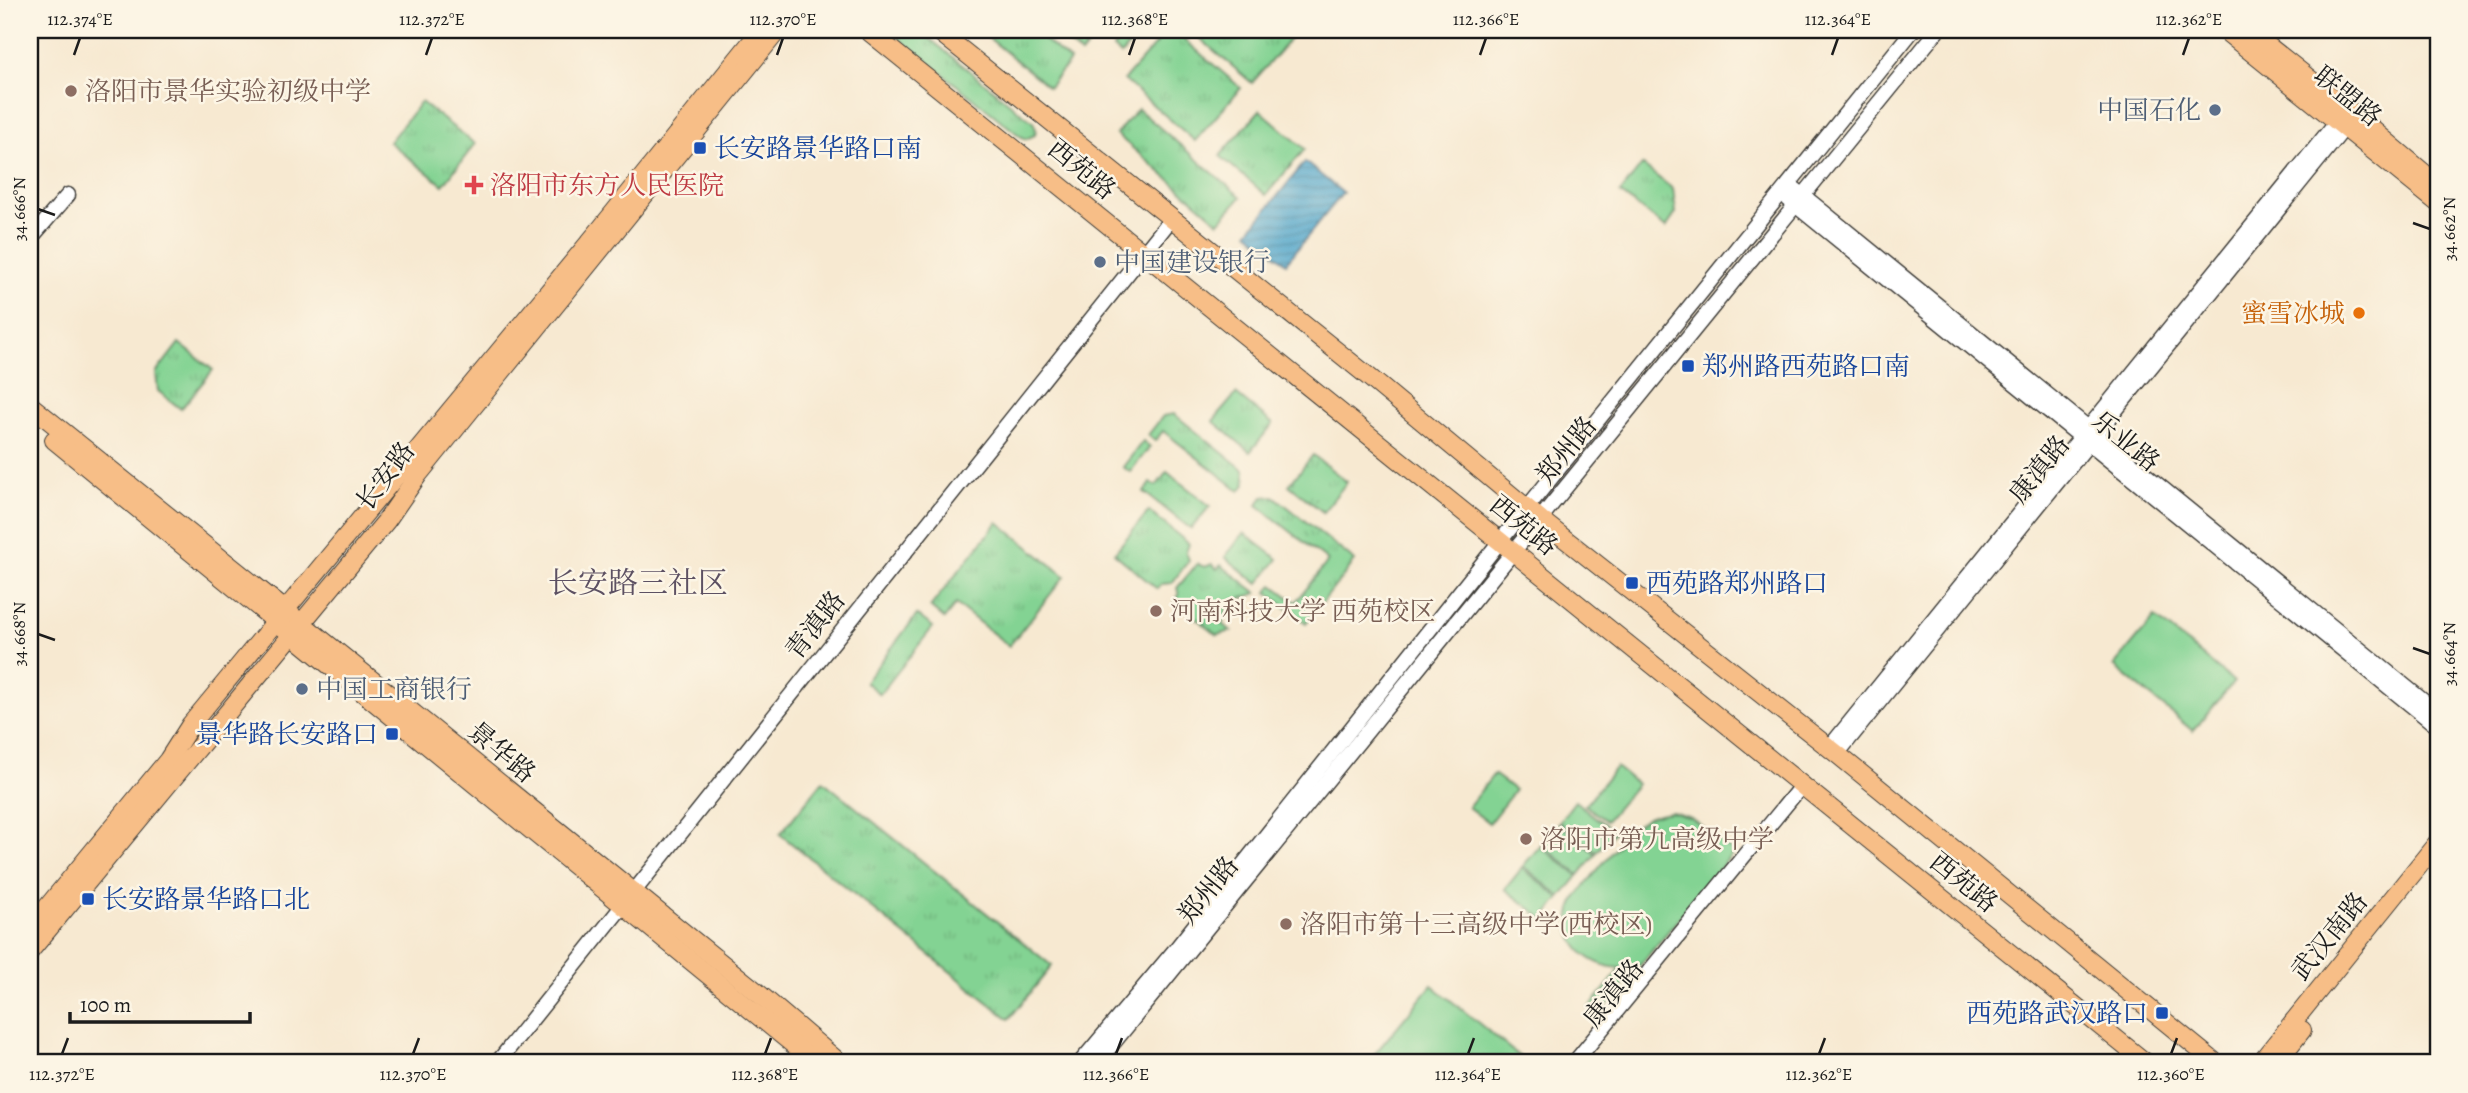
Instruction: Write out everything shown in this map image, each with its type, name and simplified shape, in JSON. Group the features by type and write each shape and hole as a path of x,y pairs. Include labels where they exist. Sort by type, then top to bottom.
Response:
{"main road":[{"name":"长安路","path":"30,928 168,760 191,724 602,227 761,30"},
{"name":"长安路","path":"30,951 387,520 418,475 778,30"},
{"name":"西苑路","path":"867,30 2146,1063"},
{"name":"西苑路","path":"937,30 2216,1063"},
{"name":"联盟路","path":"2224,30 2438,186"},
{"name":"联盟路","path":"2248,30 2438,203"},
{"name":"景华路","path":"30,405 280,617"},
{"name":"景华路","path":"30,421 280,617 629,900 816,1063"},
{"name":"武汉南路","path":"2260,1063 2438,842"},
{"name":"武汉南路","path":"2276,1063 2438,860"},
{"name":"景华路","path":"629,900 757,992 840,1063"}],"street":[{"name":"郑州路","path":"1080,1063 1184,939 1501,540 1913,30"},
{"name":"郑州路","path":"1097,1063 1516,552 1798,199 1938,30"},
{"name":"康滇路","path":"1833,751 2347,118"},
{"name":"乐业路","path":"1786,188 2438,727"},
{"path":"30,239 68,195"},
{"name":"青滇路","path":"498,1063 1172,218"},
{"name":"乐业路","path":"2090,437 2438,713"},
{"name":"康滇路","path":"1574,1063 1806,787"},
{"name":"康滇路","path":"1587,1063 1806,787"}],"green space":[{"path":"888,30 919,30 1033,122 1035,135 1026,139 1020,136"},
{"path":"979,30 1032,30 1070,61 1049,87"},
{"path":"1050,30 1101,30 1081,54"},
{"path":"1128,30 1142,30 1121,55 1113,48"},
{"path":"1168,30 1173,30 1241,88 1195,141 1124,80"},
{"path":"1190,30 1298,30 1252,83"},
{"path":"421,102 475,144 443,185 389,142"},
{"path":"1138,109 1241,197 1219,222 1116,134"},
{"path":"1260,110 1305,149 1266,195 1220,156"},
{"path":"1642,165 1673,189 1676,213 1666,228 1620,193"},
{"path":"179,343 213,370 181,409 158,391 156,373"},
{"path":"1236,394 1273,424 1250,452 1213,421"},
{"path":"1174,414 1244,470 1246,483 1240,491 1163,431 1155,441 1148,435 1163,416"},
{"path":"1143,441 1150,447 1130,472 1123,467"},
{"path":"1313,455 1347,482 1323,512 1289,485"},
{"path":"1167,472 1210,506 1191,529 1144,492 1151,483 1156,486"},
{"path":"1274,496 1355,561 1306,623 1267,592 1273,585 1296,602 1328,561 1257,505 1263,497"},
{"path":"1149,511 1189,544 1186,552 1189,560 1172,583 1162,584 1157,589 1114,553"},
{"path":"998,522 1065,576 1009,646 956,604 944,619 930,607"},
{"path":"1244,533 1278,559 1258,584 1225,557"},
{"path":"1197,564 1205,567 1212,564 1217,569 1221,565 1257,593 1228,603 1223,624 1231,631 1217,635 1175,601 1179,595 1177,588"},
{"path":"917,615 933,627 880,694 865,682"},
{"path":"2155,617 2234,682 2193,731 2114,666"},
{"path":"1616,767 1637,784 1606,821 1585,805"},
{"path":"1494,774 1515,790 1489,823 1468,807"},
{"path":"823,781 1052,966 1009,1019 780,834"},
{"path":"1575,801 1614,832 1597,852 1559,822"},
{"path":"1672,812 1691,818 1734,852 1598,1016 1589,1008 1622,968 1598,963 1588,957 1573,940 1570,917 1573,904 1636,826 1649,817"},
{"path":"1558,823 1596,854 1579,875 1541,844"},
{"path":"1540,846 1578,876 1561,897 1523,866"},
{"path":"1522,868 1560,898 1544,919 1505,889"},
{"path":"1432,985 1525,1061 1367,1063"}],"water":[{"path":"1305,162 1343,193 1286,263 1248,232"}],"place":[{"name":"洛阳市景华实验初级中学","path":"71,91"},
{"name":"中国石化","path":"2215,110"},
{"name":"长安路景华路口南","path":"700,148"},
{"name":"洛阳市东方人民医院","path":"474,185"},
{"name":"中国建设银行","path":"1100,262"},
{"name":"蜜雪冰城","path":"2359,313"},
{"name":"郑州路西苑路口南","path":"1688,366"},
{"name":"西苑路郑州路口","path":"1632,583"},
{"name":"河南科技大学 西苑校区","path":"1156,611"},
{"name":"中国工商银行","path":"302,689"},
{"name":"景华路长安路口","path":"392,734"},
{"name":"洛阳市第九高级中学","path":"1526,839"},
{"name":"长安路景华路口北","path":"88,899"},
{"name":"洛阳市第十三高级中学(西校区)","path":"1286,924"},
{"name":"西苑路武汉路口","path":"2162,1013"}],"district":[{"name":"长安路三社区","path":"638,583"}]}
